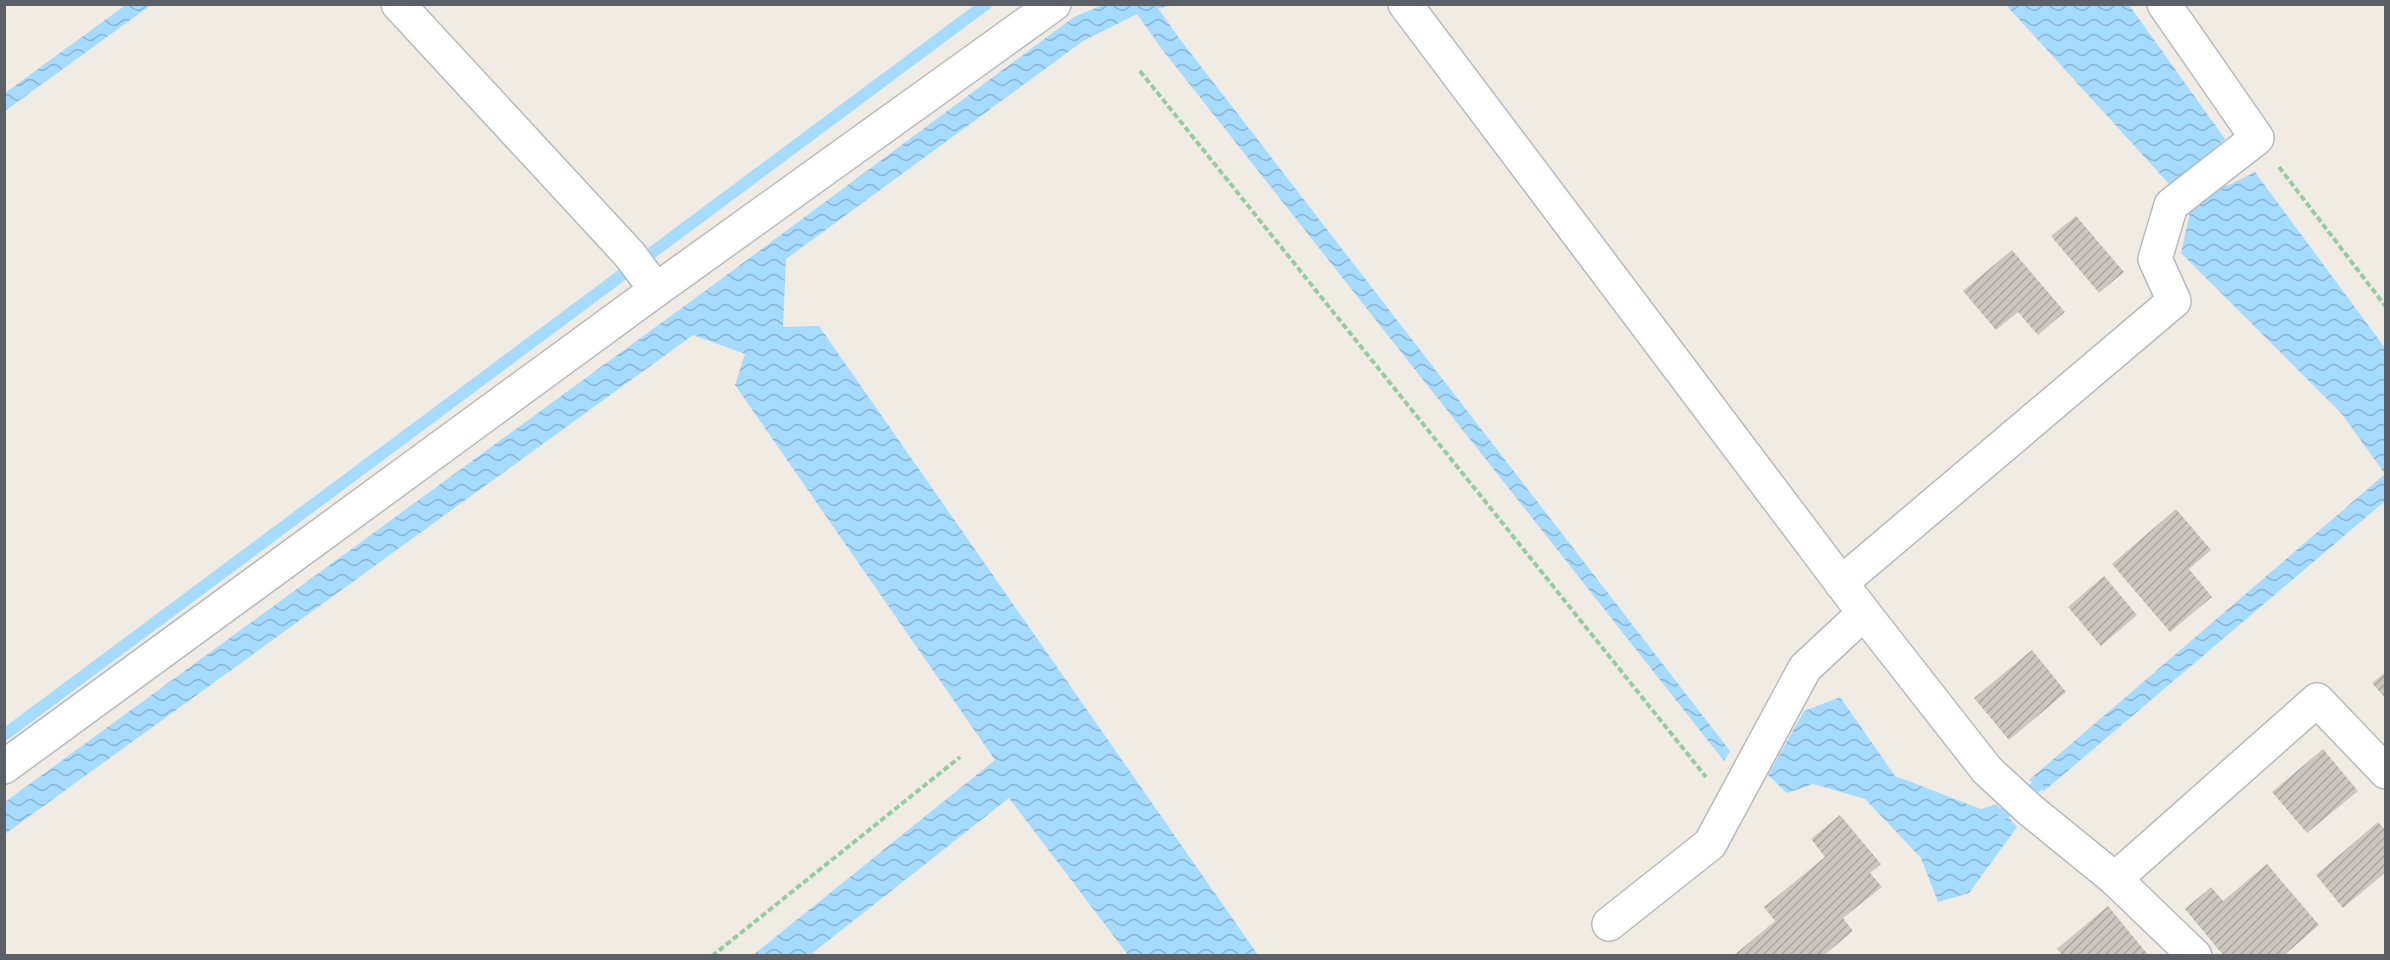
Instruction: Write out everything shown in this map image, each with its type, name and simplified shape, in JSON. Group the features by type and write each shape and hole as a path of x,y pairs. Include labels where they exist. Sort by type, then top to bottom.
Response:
{"street":[{"path":"398,4 643,273"},
{"path":"4,767 643,273 1054,4"},
{"path":"1405,4 1864,613 1987,770 2115,879 2195,956"},
{"path":"1842,583 2174,301 2155,259 2171,205 2257,138 2164,4"},
{"path":"1609,924 1710,844 1805,668 1864,613"},
{"path":"2115,879 2317,700 2385,772"}],"path":[{"path":"1140,71 1730,808"},
{"path":"2257,138 2385,307"},
{"path":"712,956 960,758"}],"water":[{"path":"127,4 151,5 5,111 5,93"},
{"path":"1102,5 1178,5 1158,8 1730,751 1724,761 1161,48 1137,14 1083,41 786,259 783,327 819,326 1258,955 1128,955 1009,798 810,955 753,955 995,760 735,385 745,354 693,335 5,834 5,802 720,280 1074,17"},
{"path":"2006,5 2129,5 2225,139 2205,157 2227,186 2255,172 2385,348 2385,474 2341,413 2181,253 2190,212 2210,197 2192,172 2170,185"},
{"path":"2385,474 2385,501 2044,791 2029,780"},
{"path":"1840,697 1895,776 1981,809 1996,804 2017,827 1969,893 1938,902 1921,858 1865,799 1813,784 1787,793 1768,775 1804,711"}],"building":[{"path":"2076,216 2124,272 2099,293 2051,236"},
{"path":"2012,250 2065,312 2038,335 2018,312 1996,330 1963,291"},
{"path":"2176,509 2211,550 2189,569 2212,597 2170,632 2112,564"},
{"path":"2104,576 2137,615 2101,646 2068,607"},
{"path":"2032,650 2066,692 2009,740 1974,698"},
{"path":"2386,672 2386,699 2372,683"},
{"path":"2323,749 2358,791 2307,833 2272,792"},
{"path":"1840,815 1881,864 1870,873 1882,887 1843,918 1853,931 1823,956 1733,956 1775,921 1764,907 1825,857 1811,839"},
{"path":"2378,822 2386,831 2386,872 2343,908 2316,875"},
{"path":"2267,864 2319,925 2283,956 2224,956 2185,909 2211,887 2223,901"},
{"path":"2108,906 2149,956 2063,956 2057,949"}],"waterway":[{"path":"4,735 986,4"},
{"path":"2004,813 2037,786"}]}
